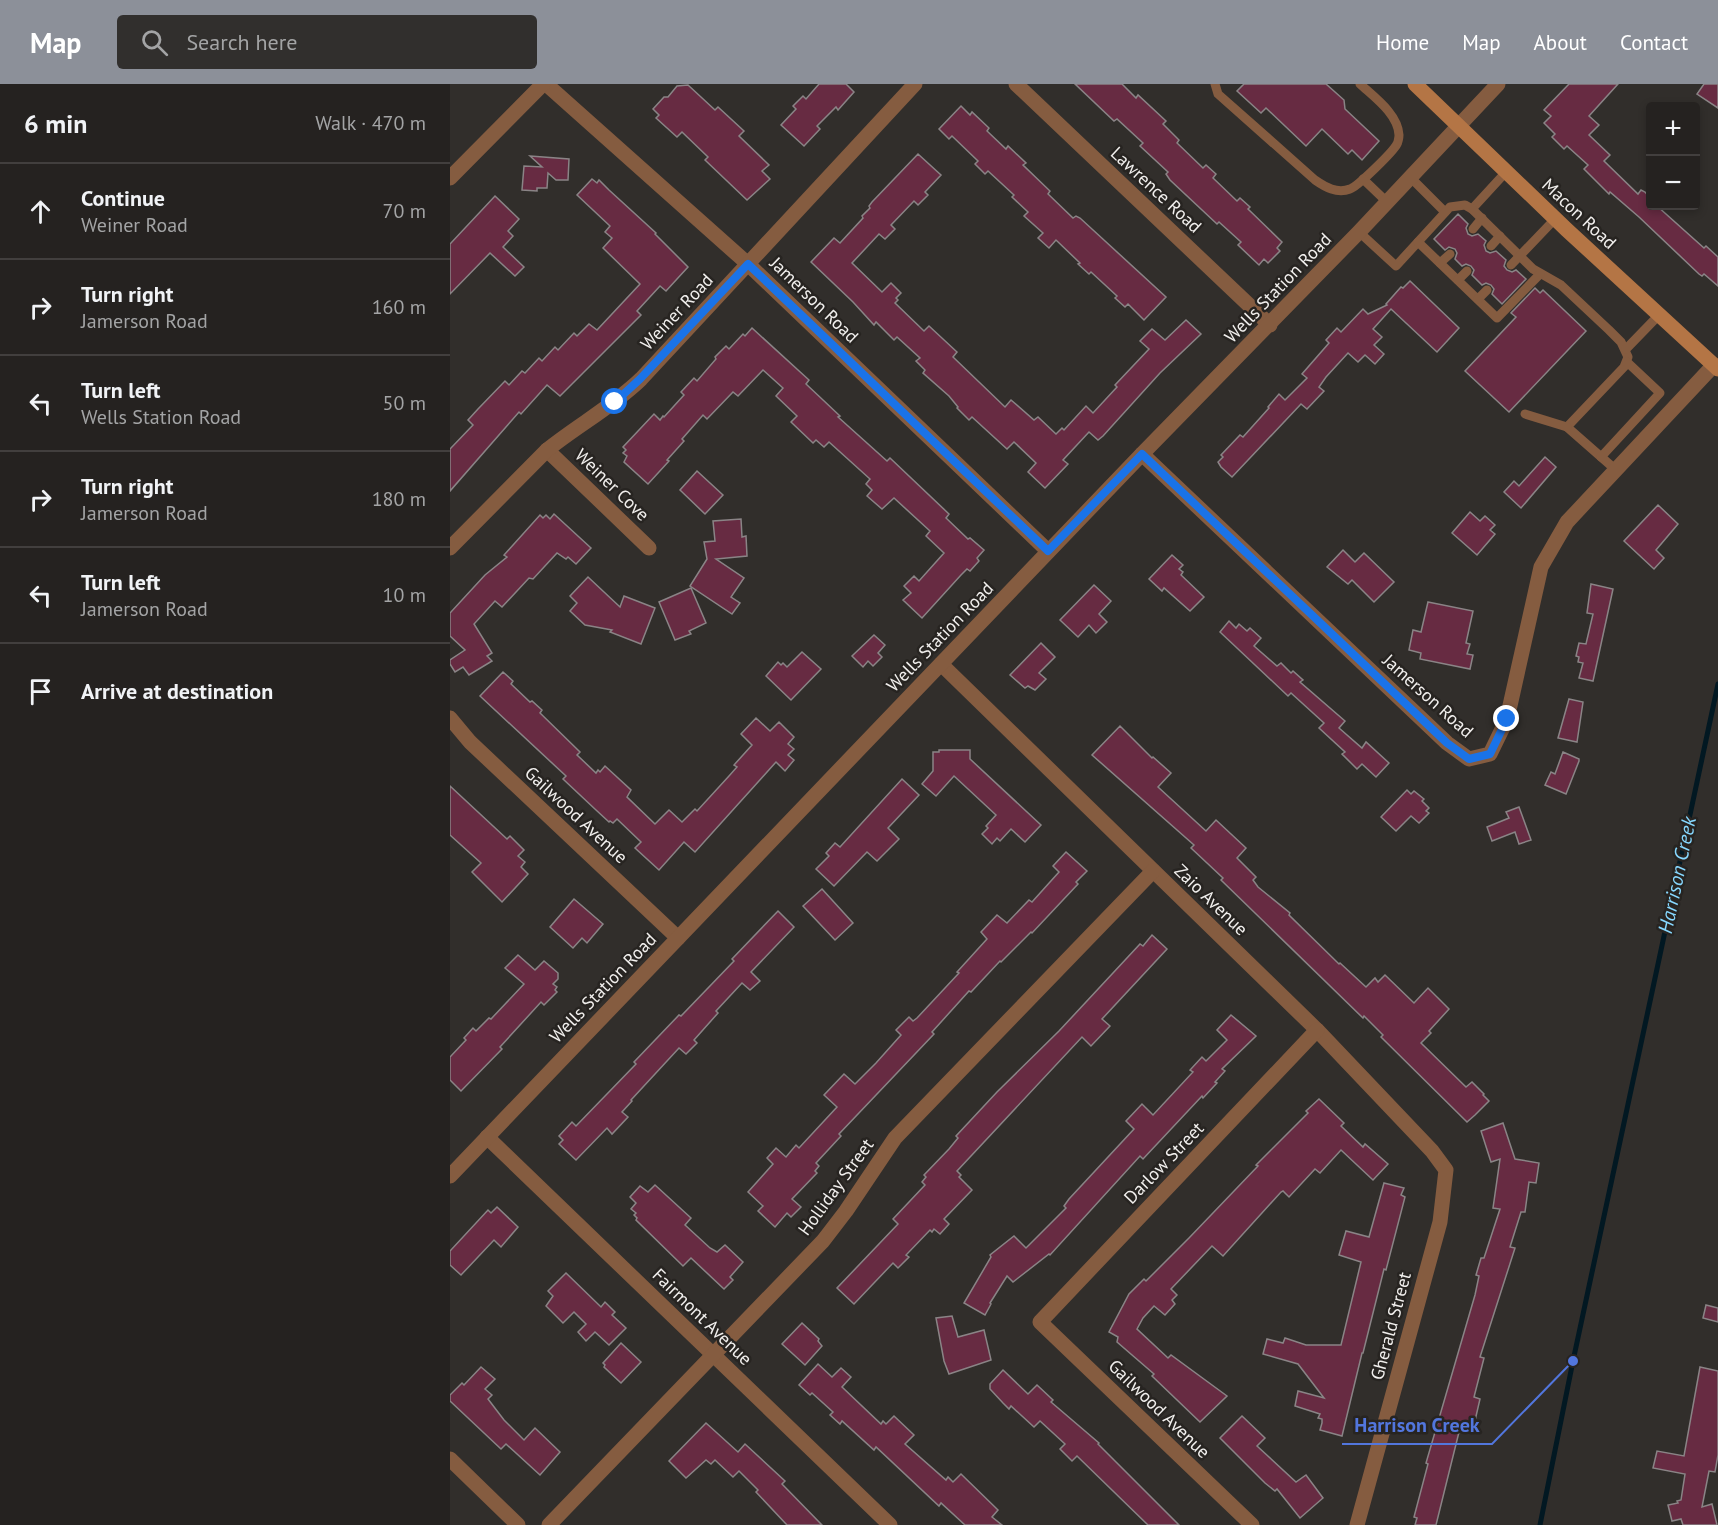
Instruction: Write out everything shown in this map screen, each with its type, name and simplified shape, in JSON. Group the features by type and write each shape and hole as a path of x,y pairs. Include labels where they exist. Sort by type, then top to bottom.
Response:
{"main road":[{"name":"Macon Road","path":"1415,84 1555,219 1716,367"}],"street":[{"path":"450,178 544,84"},
{"name":"Jamerson Road","path":"544,84 748,264 1048,551"},
{"name":"Weiner Road","path":"450,548 547,450 628,391 915,84"},
{"name":"Lawrence Road","path":"1016,84 1270,325"},
{"name":"Wells Station Road","path":"450,1176 1048,551 1270,325 1460,127 1498,84"},
{"name":"Jamerson Road","path":"1142,454 1447,743 1469,759 1490,754 1507,719 1541,567 1568,522 1716,367"},
{"name":"Weiner Cove","path":"547,450 649,548"},
{"name":"Zaio Avenue","path":"941,664 1317,1030 1432,1151 1446,1170"},
{"name":"Gailwood Avenue","path":"450,718 470,742 678,938"},
{"name":"Holliday Street","path":"549,1525 823,1241 885,1152 908,1124 1153,871"},
{"name":"Darlow Street","path":"1040,1322 1317,1030"},
{"name":"Fairmont Avenue","path":"487,1137 890,1525"},
{"name":"Gherald Street","path":"1357,1525 1440,1222 1446,1170"},
{"name":"Gailwood Avenue","path":"1040,1322 1252,1525"},
{"path":"450,1459 518,1525"}],"lane":[{"path":"1215,84 1218,94 1315,180 1327,188 1338,191 1351,189 1398,143 1399,134 1393,118 1360,84"},
{"path":"1472,209 1506,172"},
{"path":"1411,178 1445,212"},
{"path":"1363,179 1387,202"},
{"path":"1359,232 1396,266 1450,207 1465,205 1482,218 1540,274 1561,285 1609,330 1626,349 1627,362 1660,393 1601,457"},
{"path":"1473,229 1482,218"},
{"path":"1511,265 1555,219"},
{"path":"1491,246 1500,236"},
{"path":"1418,242 1497,318 1540,274"},
{"path":"1440,263 1449,254"},
{"path":"1458,280 1467,271"},
{"path":"1478,299 1487,290"},
{"path":"1626,349 1659,315"},
{"path":"1567,427 1627,362"},
{"path":"1525,414 1567,427 1616,470"}],"building":[{"path":"819,84 846,84 854,92 838,110 836,107 817,126 820,129 804,146 781,125 796,109 793,106 803,96 806,99"},
{"path":"1075,84 1122,84 1136,98 1138,95 1166,121 1163,124 1179,140 1177,143 1203,168 1206,165 1216,174 1213,178 1237,201 1240,198 1250,207 1248,209 1282,242 1277,248 1280,251 1268,263 1264,259 1259,265 1238,245 1241,242 1219,222 1217,224 1170,180 1166,174 1168,172 1140,146 1143,143 1117,119 1114,121"},
{"path":"1244,84 1326,84 1344,100 1345,109 1379,141 1362,160 1352,150 1348,154 1322,129 1306,146 1266,108 1261,113 1237,91"},
{"path":"1569,84 1618,84 1589,116 1599,125 1589,135 1610,155 1604,161 1638,194 1641,190 1646,193 1646,210 1661,210 1704,248 1706,246 1718,257 1718,286 1704,274 1702,276 1699,274 1639,217 1610,192 1609,194 1584,169 1588,165 1567,146 1564,149 1552,137 1555,134 1544,123 1551,116 1544,110"},
{"path":"1704,84 1718,84 1718,108 1697,94"},
{"path":"688,85 715,110 718,107 744,131 739,136 769,165 762,171 770,179 747,200 705,160 708,157 682,132 677,137 656,118 659,115 653,109 664,97 668,97 677,86"},
{"path":"961,106 970,115 972,112 989,128 987,131 1006,149 1008,146 1026,163 1023,165 1073,218 1076,216 1080,218 1166,297 1144,320 1128,304 1125,307 1115,298 1117,296 1091,272 1089,274 1078,264 1080,263 1056,240 1049,248 1038,238 1043,233 1024,216 1028,212 1012,197 1014,195 988,171 985,174 975,164 978,161 952,136 949,139 939,129"},
{"path":"918,154 941,175 925,192 928,195 918,205 914,201 891,225 895,229 885,239 879,234 852,263 882,292 891,283 901,293 895,303 924,331 929,326 957,352 953,357 1005,407 1011,400 1034,420 1038,417 1056,434 1062,428 1064,430 1086,406 1093,413 1117,387 1115,385 1149,349 1140,341 1152,329 1165,340 1186,320 1201,334 1160,373 1103,436 1098,440 1089,432 1063,460 1068,464 1045,488 1028,472 1036,463 1014,442 1007,449 972,417 969,420 949,396 923,373 925,370 916,361 920,358 897,337 894,340 876,322 874,325 811,262 834,238 840,243 863,218 862,216 870,208 872,202"},
{"path":"530,156 569,159 568,180 556,180 548,173 547,188 537,188 537,191 522,190 524,166 542,167"},
{"path":"592,179 597,183 599,180 656,233 688,267 666,291 660,286 637,311 641,315 560,396 547,385 521,414 519,412 450,491 450,449 473,425 468,420 478,409 505,381 509,385 539,358 542,361 555,347 558,350 574,333 577,336 589,324 597,330 640,284 603,248 612,238 605,232 610,226 577,195"},
{"path":"495,196 519,219 508,231 513,236 503,247 524,267 515,276 490,253 450,294 450,244"},
{"path":"1458,214 1468,224 1466,228 1468,234 1472,236 1478,234 1486,241 1484,245 1486,251 1490,253 1496,251 1506,260 1504,266 1507,270 1512,272 1516,270 1526,279 1502,304 1492,294 1494,289 1491,285 1486,283 1482,285 1472,275 1474,270 1471,266 1466,264 1462,266 1455,259 1457,253 1455,249 1449,247 1445,250 1434,239"},
{"path":"1410,281 1459,328 1437,352 1391,309 1373,329 1382,337 1374,345 1384,354 1375,364 1365,355 1358,362 1348,353 1319,387 1324,391 1307,409 1301,404 1232,477 1221,467 1218,462 1223,457 1221,455 1240,435 1243,437 1279,394 1285,400 1307,378 1302,374 1329,343 1326,340 1337,328 1341,332 1363,309 1368,314 1387,305 1401,287 1403,288"},
{"path":"1535,288 1540,293 1543,290 1586,331 1509,412 1465,371 1516,317 1511,313"},
{"path":"752,328 809,380 806,384 840,416 838,417 887,461 890,458 949,514 946,518 968,539 970,538 984,550 977,558 979,561 970,571 967,569 922,618 903,600 911,593 904,586 914,576 919,581 944,553 926,536 930,531 894,498 882,509 867,496 872,490 866,484 870,479 829,442 824,447 816,440 813,443 791,422 797,416 776,396 783,388 763,370 738,396 733,392 707,419 703,415 682,439 684,441 667,460 669,461 648,484 624,462 627,456 623,453 626,450 623,447 654,414 660,420 664,417 684,395 681,392 694,378 697,381 726,346 729,349"},
{"path":"1545,457 1556,467 1521,508 1504,492 1514,481 1519,486"},
{"path":"697,471 723,495 705,514 680,490"},
{"path":"1658,505 1678,524 1656,550 1664,558 1654,569 1624,541"},
{"path":"1470,512 1480,521 1485,516 1495,525 1490,530 1495,534 1477,555 1452,533"},
{"path":"554,514 591,548 576,564 568,557 566,559 557,553 502,607 495,601 474,624 492,653 487,656 492,661 469,675 463,667 455,672 450,660 465,650 450,636 450,613 485,575 507,557 504,555 540,515 543,518 546,515 550,519"},
{"path":"741,519 742,537 746,536 747,556 716,559 744,578 731,597 740,603 732,614 690,586 707,559 704,542 715,541 713,521"},
{"path":"1343,550 1355,562 1364,553 1394,582 1374,602 1352,580 1348,584 1327,567"},
{"path":"1172,555 1183,565 1179,569 1183,572 1181,575 1204,597 1190,611 1164,588 1162,591 1149,579"},
{"path":"588,577 620,607 624,596 655,608 641,644 610,632 612,630 585,625 570,611 577,603 570,596"},
{"path":"1591,584 1613,589 1593,681 1579,678 1583,663 1578,662 1579,657 1576,656 1579,643 1586,644 1593,614 1587,613"},
{"path":"1094,585 1111,601 1099,614 1107,622 1096,633 1089,625 1078,637 1060,620"},
{"path":"691,588 706,623 689,631 691,634 675,640 659,602"},
{"path":"1428,602 1473,611 1466,643 1470,644 1467,654 1473,655 1470,669 1420,659 1421,653 1409,650 1413,630 1421,632"},
{"path":"1229,621 1236,628 1239,624 1247,631 1250,628 1261,638 1254,646 1277,666 1281,663 1291,673 1293,671 1303,680 1300,682 1345,721 1339,728 1362,748 1366,742 1389,763 1376,777 1362,764 1357,769 1342,754 1345,752 1319,728 1324,723 1291,693 1288,696 1220,632"},
{"path":"874,635 885,645 878,653 882,657 873,666 868,661 863,667 852,656"},
{"path":"1041,643 1055,657 1039,673 1046,679 1035,690 1028,686 1025,688 1010,675"},
{"path":"802,652 821,669 791,700 766,676 778,662 787,667"},
{"path":"503,672 513,681 511,684 542,710 540,713 580,752 577,755 596,773 605,766 631,790 627,797 655,824 669,810 682,822 695,809 697,811 737,767 734,765 752,745 741,734 756,718 770,731 779,722 794,737 788,744 794,749 788,755 794,760 785,771 776,762 695,852 684,842 659,870 635,848 641,842 617,819 613,823 609,822 563,779 566,776 480,696"},
{"path":"1569,699 1583,702 1577,742 1558,738"},
{"path":"1120,726 1152,758 1171,773 1158,787 1206,831 1216,820 1246,848 1237,858 1256,877 1253,880 1258,887 1290,913 1289,915 1339,964 1366,987 1375,978 1378,982 1385,975 1414,1003 1428,988 1449,1009 1421,1043 1466,1087 1472,1082 1484,1094 1489,1101 1475,1115 1467,1122 1381,1037 1383,1035 1364,1016 1363,1018 1221,880 1223,878 1191,848 1194,845 1092,755"},
{"path":"939,750 970,750 970,759 1041,825 1025,842 1011,829 1000,841 997,838 992,844 982,834 996,815 954,776 936,796 922,784 933,771 933,752 939,752"},
{"path":"1563,752 1579,759 1566,794 1545,785 1551,772 1555,774"},
{"path":"902,779 919,795 888,828 899,839 877,861 867,852 834,886 816,869 829,856 826,853 835,843 840,847"},
{"path":"450,786 507,839 510,836 524,850 518,856 525,862 521,867 528,874 502,902 472,872 481,863 450,835"},
{"path":"1407,790 1411,794 1414,791 1424,799 1422,801 1429,808 1426,811 1429,813 1419,823 1411,816 1396,831 1381,817"},
{"path":"1519,807 1531,840 1519,844 1515,832 1492,841 1487,827 1509,818 1506,812"},
{"path":"1066,852 1087,871 1076,882 1078,884 1032,933 1000,961 971,992 969,991 932,1032 934,1034 839,1134 841,1136 816,1163 819,1166 815,1171 817,1173 792,1199 801,1207 791,1217 787,1213 775,1227 758,1211 763,1206 748,1192 773,1164 767,1158 776,1148 786,1157 796,1145 799,1148 837,1107 824,1095 844,1074 855,1084 876,1063 901,1035 896,1030 909,1017 913,1021 917,1018 987,939 981,932 997,915 1007,923 1029,900 1032,902 1059,872 1053,866"},
{"path":"822,889 853,923 835,940 803,906"},
{"path":"574,899 603,924 587,943 582,938 573,948 550,927"},
{"path":"778,911 794,927 751,972 760,981 750,990 742,983 716,1011 718,1013 694,1040 697,1043 686,1054 679,1048 631,1100 622,1112 628,1117 612,1134 607,1128 576,1160 559,1144 563,1140 559,1136 572,1122 576,1126 636,1064 634,1062 679,1015 681,1016 734,961 732,959"},
{"path":"1152,935 1167,949 1102,1019 1110,1026 1091,1046 1082,1037 957,1171 961,1175 959,1177 972,1190 944,1219 949,1224 940,1234 934,1229 932,1232 930,1230 906,1255 909,1257 898,1268 893,1263 854,1304 837,1288 898,1224 893,1219 925,1185 922,1182 926,1177 924,1175 997,1092 1059,1031 1140,944 1143,946"},
{"path":"518,955 535,970 544,961 558,973 558,979 553,984 557,987 555,990 557,992 544,1005 541,1002 500,1047 502,1049 461,1091 450,1080 450,1057 466,1040 464,1038 473,1028 476,1031 489,1018 491,1019 524,984 505,968"},
{"path":"1231,1015 1256,1036 1222,1069 1225,1071 1215,1082 1217,1083 1143,1159 1140,1156 1050,1255 1013,1282 1007,1276 985,1315 964,1303 991,1257 990,1255 1014,1236 1026,1248 1066,1208 1064,1206 1069,1199 1134,1129 1126,1121 1142,1104 1153,1115 1193,1072 1190,1070 1202,1057 1206,1061 1227,1040 1217,1030"},
{"path":"1319,1099 1344,1123 1341,1126 1363,1147 1365,1144 1388,1164 1373,1180 1341,1150 1320,1173 1315,1169 1289,1197 1283,1191 1281,1192 1223,1256 1212,1246 1171,1289 1177,1295 1172,1300 1175,1304 1165,1315 1154,1306 1137,1329 1168,1358 1171,1355 1227,1396 1200,1422 1152,1376 1154,1374 1117,1342 1118,1337 1109,1332 1129,1294 1144,1279 1146,1281 1189,1238"},
{"path":"1503,1123 1515,1159 1539,1163 1536,1183 1529,1182 1525,1212 1521,1212 1510,1247 1515,1248 1480,1357 1484,1358 1474,1397 1480,1399 1472,1432 1460,1428 1436,1525 1415,1525 1417,1518 1414,1517 1428,1464 1426,1463 1475,1295 1479,1276 1476,1275 1500,1209 1493,1208 1500,1159 1491,1162 1481,1131"},
{"path":"1384,1183 1404,1188 1401,1195 1405,1197 1386,1270 1384,1269 1342,1436 1320,1430 1322,1419 1318,1418 1320,1414 1295,1406 1298,1391 1324,1398 1298,1364 1263,1354 1267,1339 1283,1343 1285,1338 1306,1345 1341,1345 1361,1262 1339,1255 1346,1231 1369,1237"},
{"path":"655,1185 691,1218 685,1225 710,1248 717,1252 725,1245 743,1262 730,1277 733,1280 724,1289 691,1258 683,1266 636,1220 634,1215 636,1213 631,1209 636,1203 630,1197 640,1186 648,1192"},
{"path":"497,1207 518,1227 501,1247 494,1240 461,1275 450,1265 450,1251 488,1210 491,1213"},
{"path":"566,1273 601,1307 605,1302 615,1312 612,1315 626,1328 609,1345 595,1332 586,1341 578,1332 586,1324 574,1312 563,1323 546,1306 553,1296 548,1291"},
{"path":"1706,1305 1718,1308 1718,1322 1703,1318"},
{"path":"952,1316 958,1337 984,1330 991,1360 949,1374 944,1361 936,1318"},
{"path":"802,1323 819,1339 822,1346 805,1365 782,1344"},
{"path":"621,1343 641,1362 621,1383 604,1367 603,1363"},
{"path":"818,1364 832,1377 841,1368 851,1377 842,1387 881,1424 883,1421 886,1424 894,1416 914,1435 905,1444 946,1480 948,1477 953,1482 961,1474 998,1510 992,1517 1002,1525 965,1525 941,1503 939,1506 876,1447 874,1450 842,1421 840,1424 830,1415 833,1412 812,1393 810,1395 799,1385"},
{"path":"481,1367 495,1379 485,1389 492,1395 488,1399 504,1420 524,1440 535,1428 560,1452 540,1475 506,1444 501,1449 450,1401 450,1395 462,1383 464,1385"},
{"path":"1700,1367 1718,1371 1718,1455 1715,1472 1709,1471 1702,1507 1712,1504 1717,1525 1683,1525 1681,1519 1672,1521 1668,1505 1681,1500 1685,1474 1653,1468 1657,1451 1684,1456"},
{"path":"1003,1370 1028,1394 1037,1385 1053,1400 1051,1402 1099,1443 1179,1525 1148,1525 1077,1456 1072,1461 1060,1449 1065,1444 1040,1421 1034,1427 1011,1406 1009,1409 990,1389 990,1384"},
{"path":"1242,1416 1265,1438 1257,1446 1296,1482 1306,1475 1323,1498 1300,1518 1277,1489 1275,1491 1265,1483 1220,1438"},
{"path":"706,1423 738,1452 745,1444 785,1481 782,1484 822,1525 787,1525 739,1471 733,1477 715,1460 711,1464 706,1460 686,1478 669,1461"}],"waterway":[{"name":"Harrison Creek","path":"1540,1525 1718,684"}],"place":[{"name":"Harrison Creek","path":"1573,1361"}],"route":[{"path":"615,402 640,379 748,264 1048,551 1142,454 1447,743 1469,759 1490,754 1507,719"}]}
